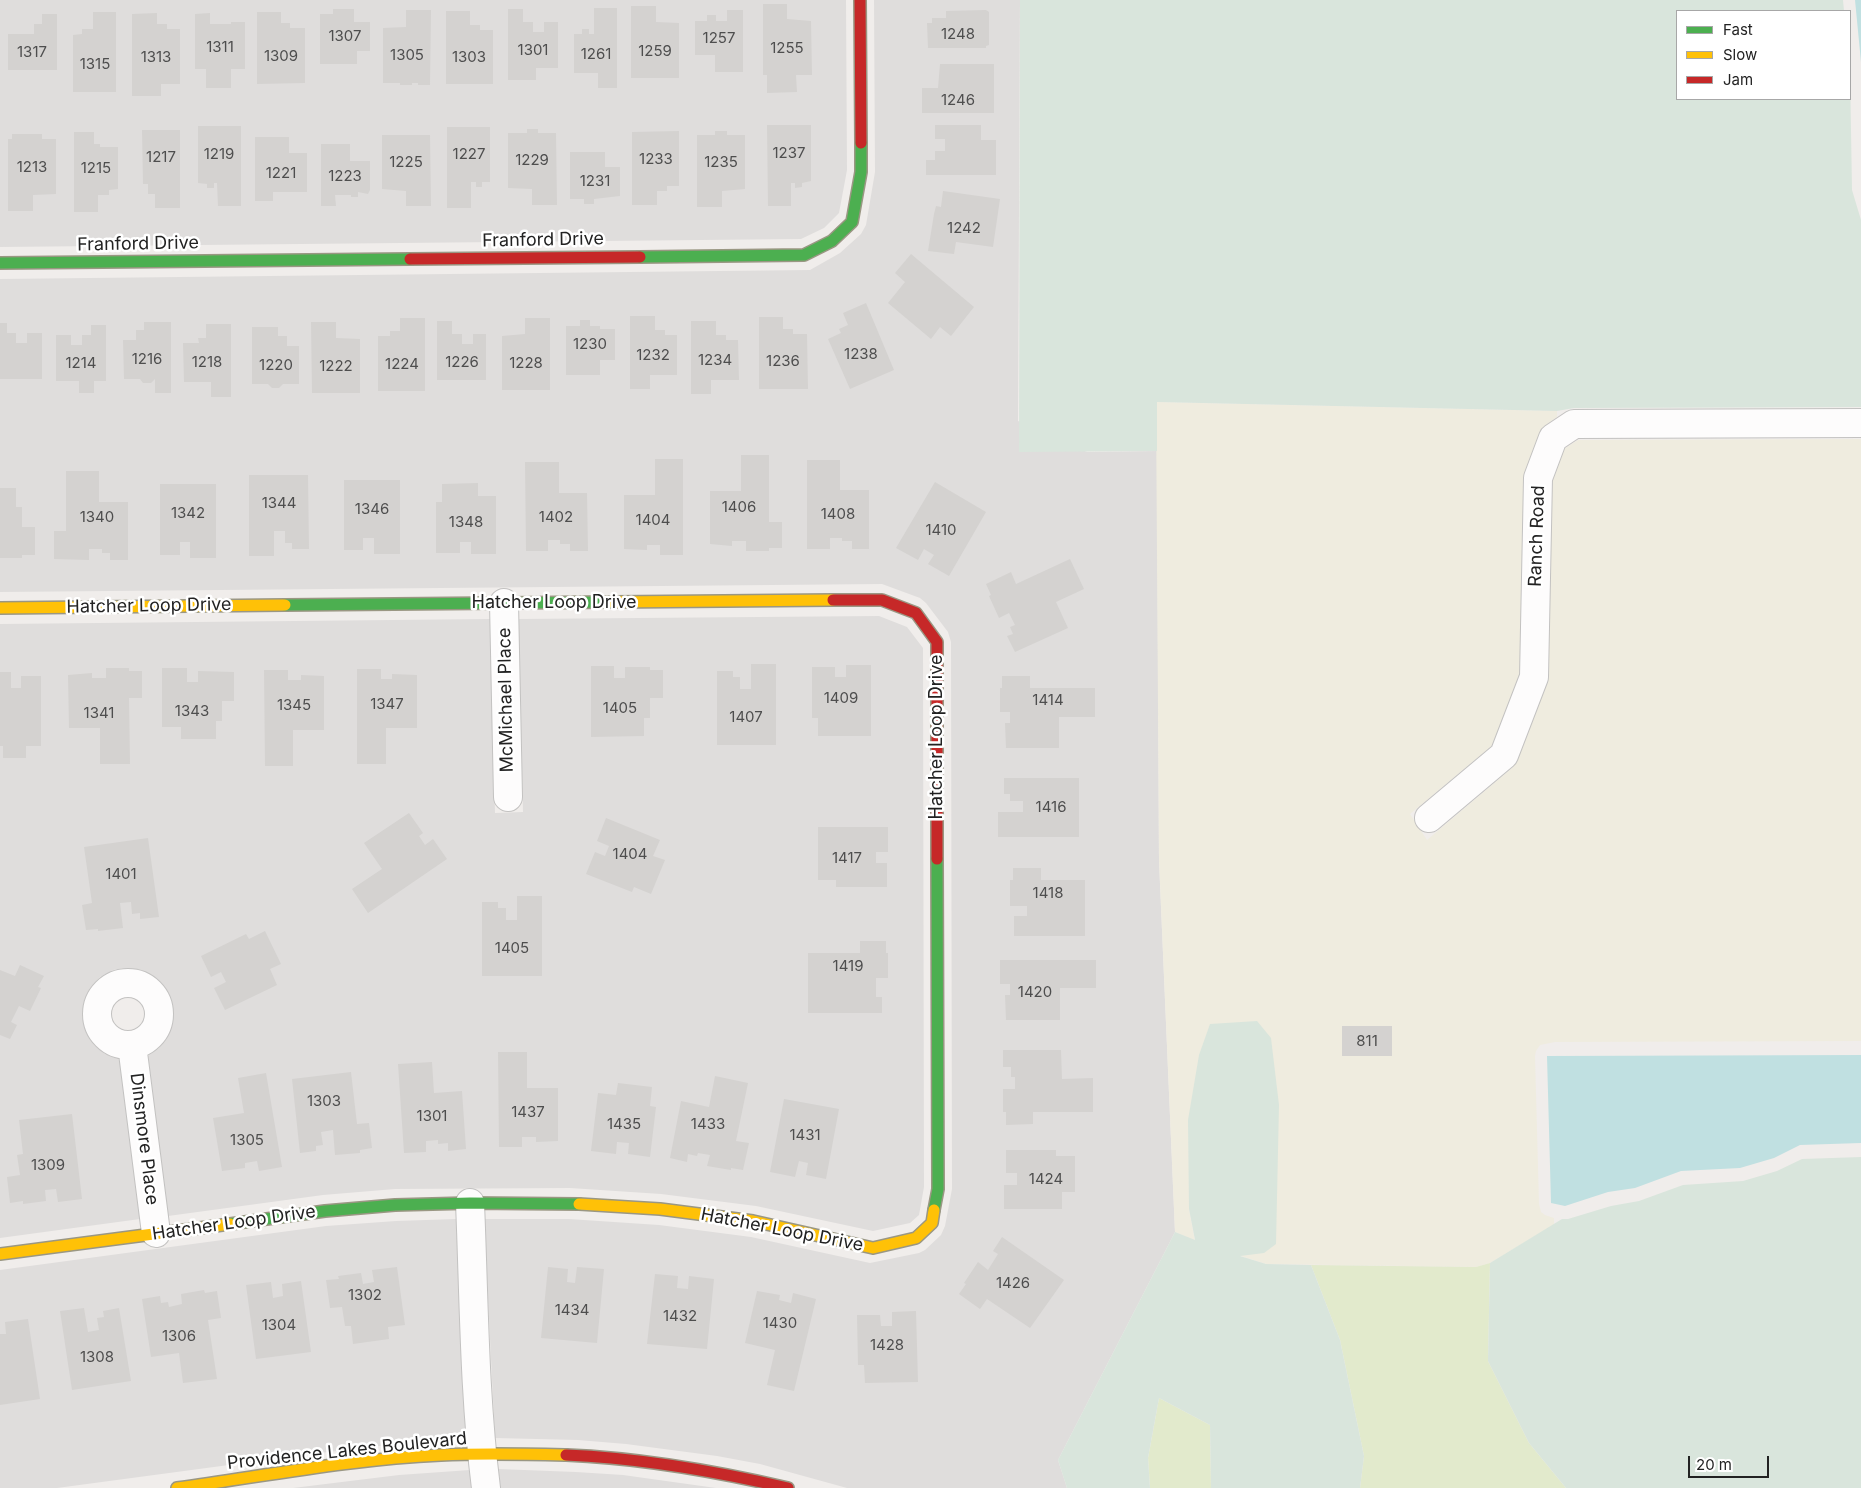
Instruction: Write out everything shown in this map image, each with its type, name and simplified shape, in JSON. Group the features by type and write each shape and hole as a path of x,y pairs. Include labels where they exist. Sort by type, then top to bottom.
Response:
{"street":[{"name":"Franford Drive","path":"0,263 804,255 832,241 852,222 861,172 860,0"},
{"name":"Ranch Road","path":"1429,818 1504,755 1534,676 1538,478 1553,438 1574,424 1861,423"},
{"name":"Hatcher Loop Drive","path":"0,608 882,600 916,613 937,642 938,1189 932,1223 916,1238 873,1248 753,1222 660,1209 570,1203 470,1203 395,1205 325,1211 0,1254"},
{"name":"McMichael Place","path":"504,603 508,797"},
{"name":"Dinsmore Place","path":"132,1045 156,1233"},
{"path":"470,1203 482,1454 486,1488"},
{"name":"Providence Lakes Boulevard","path":"177,1488 398,1459 482,1454 577,1455 624,1459 715,1472 788,1488"}],"shaded area":[{"path":"0,0 846,0 847,170 839,213 824,228 801,239 0,247"},
{"path":"874,0 1020,0 1018,421 1087,452 1157,451 1159,860 1175,1232 1058,1460 1067,1488 847,1488 760,1464 717,1456 626,1444 578,1440 495,1438 484,1219 569,1219 659,1225 751,1237 870,1263 919,1253 941,1235 945,1226 952,1189 951,642 948,632 926,603 920,598 882,584 0,592 0,279 810,270 840,253 861,234 866,225 875,172"},
{"path":"1020,0 1843,0 1844,10 1676,10 1676,100 1850,100 1852,190 1861,220 1861,407 1574,408 1557,411 1157,402 1157,451 1019,452"},
{"path":"1156,402 1557,411 1557,417 1540,432 1524,478 1520,673 1493,745 1410,814 1427,840 1512,768 1517,761 1547,683 1552,481 1564,449 1578,440 1861,439 1861,1041 1555,1042 1540,1045 1535,1056 1539,1204 1541,1212 1554,1218 1554,1225 1490,1263 1476,1267 1266,1264 1238,1255 1189,1209 1195,1241 1175,1232 1159,860"},
{"path":"879,616 907,627 923,648 924,1187 919,1215 910,1223 873,1231 756,1206 661,1194 570,1188 395,1189 323,1195 168,1216 148,1056 159,1048 168,1036 173,1020 172,1004 165,988 155,977 141,970 122,968 113,970 100,977 90,988 84,1001 82,1016 86,1032 94,1045 105,1054 120,1060 140,1219 0,1238 0,624 490,619 495,813 523,812 518,619"},
{"path":"1257,1021 1271,1038 1279,1105 1276,1244 1264,1253 1240,1256 1266,1264 1311,1265 1340,1340 1364,1456 1360,1488 1211,1488 1210,1425 1159,1398 1148,1458 1150,1488 1067,1488 1058,1460 1175,1232 1195,1240 1189,1209 1188,1120 1199,1055 1210,1024"},
{"path":"1861,1157 1861,1488 1566,1488 1529,1443 1488,1361 1490,1263 1562,1219 1568,1219 1611,1206 1639,1201 1683,1185 1743,1181 1777,1171 1802,1159"},
{"path":"456,1219 467,1438 311,1454 57,1488 0,1488 0,1270 326,1226"},
{"path":"498,1469 623,1475 716,1488 501,1488"},
{"path":"470,1470 472,1488 293,1488 399,1475"}],"green space":[{"path":"1490,1263 1488,1361 1529,1443 1566,1488 1360,1488 1364,1456 1340,1340 1311,1265 1476,1267"},
{"path":"1159,1398 1210,1425 1211,1488 1150,1488 1148,1458"}],"water":[{"path":"1855,0 1861,0 1861,62"},
{"path":"1861,1055 1861,1143 1800,1145 1774,1158 1740,1168 1681,1171 1635,1188 1608,1192 1565,1206 1551,1203 1547,1056"}],"building":[{"path":"763,4 787,4 787,19 811,21 812,75 796,75 797,92 767,93 767,75 763,75"},
{"path":"631,6 656,6 656,22 679,23 679,78 631,78"},
{"path":"594,8 617,8 617,88 598,88 598,73 574,73 574,34 582,34 582,29 589,29 589,34 594,34"},
{"path":"333,9 354,9 354,22 370,22 370,51 357,51 357,64 320,64 320,14 333,14"},
{"path":"508,9 523,9 523,22 533,22 533,32 544,32 544,22 558,22 558,68 536,68 536,80 508,80"},
{"path":"406,10 431,10 430,85 383,83 383,28 406,27"},
{"path":"727,10 743,10 743,72 715,72 715,55 695,55 695,21 707,21 707,15 716,15 716,21 727,21"},
{"path":"986,10 989,12 989,45 986,48 928,48 927,23 932,23 932,18 946,18 946,11"},
{"path":"446,11 470,11 470,25 480,25 480,30 493,30 493,84 446,84"},
{"path":"93,12 116,12 116,92 73,92 73,35 82,34 82,29 93,29"},
{"path":"257,12 281,12 281,23 290,23 290,28 305,28 305,83 257,84"},
{"path":"157,13 157,24 167,24 167,29 180,29 180,84 161,84 161,96 132,96 132,14"},
{"path":"210,13 210,24 245,22 245,69 231,69 231,88 206,88 206,69 195,69 195,14"},
{"path":"42,14 57,14 57,70 8,70 8,34 34,34 34,24 42,24"},
{"path":"940,64 994,64 994,113 922,113 922,88 938,88"},
{"path":"767,125 811,125 811,181 802,183 802,187 795,188 795,183 791,183 791,206 768,206"},
{"path":"935,125 981,125 981,140 996,140 996,175 926,175 926,160 935,160 935,151 945,151 945,139 935,139"},
{"path":"198,126 241,126 241,206 218,206 217,183 214,183 214,188 207,188 207,184 198,183"},
{"path":"447,127 490,127 490,182 482,182 482,187 476,187 476,182 471,182 471,208 447,208"},
{"path":"527,129 538,129 538,133 556,133 557,205 532,205 532,189 508,188 508,133 527,133"},
{"path":"142,130 180,130 180,208 155,208 155,194 148,194 148,184 143,184"},
{"path":"679,131 679,186 667,186 667,191 657,191 657,205 632,205 632,132"},
{"path":"715,131 727,131 727,135 745,135 745,189 722,191 722,207 697,207 697,135 715,135"},
{"path":"74,132 94,132 94,144 100,144 100,147 118,147 118,189 109,190 109,195 98,195 98,212 74,212"},
{"path":"12,134 42,134 42,139 56,139 56,194 33,195 33,211 8,211 8,139 12,139"},
{"path":"382,135 430,135 431,206 406,206 406,191 382,189"},
{"path":"255,137 289,137 289,153 307,153 307,192 273,192 273,201 255,201"},
{"path":"321,144 350,144 350,161 370,161 370,190 368,194 358,192 358,197 335,195 336,206 321,206"},
{"path":"570,152 605,152 605,167 620,167 620,196 594,199 594,204 584,204 584,199 570,199"},
{"path":"943,191 1000,199 993,247 956,242 954,254 928,251 936,206 941,207"},
{"path":"911,254 974,307 951,336 940,327 931,339 888,303 905,282 895,273"},
{"path":"866,303 894,370 850,389 828,339 841,333 839,329 848,325 843,313"},
{"path":"630,316 655,316 655,330 665,330 665,335 677,335 677,375 650,375 650,389 630,389"},
{"path":"759,317 783,317 783,329 793,329 793,334 807,334 808,389 759,389"},
{"path":"400,318 425,318 425,391 378,391 378,336 390,336 390,331 400,331"},
{"path":"525,318 550,318 550,390 502,390 502,336 525,334"},
{"path":"580,320 590,320 590,326 600,326 600,329 615,329 615,360 600,360 600,375 566,375 566,326 580,326"},
{"path":"437,321 452,321 452,334 462,334 462,344 473,344 473,334 486,334 486,380 437,380"},
{"path":"691,321 716,321 716,335 726,335 726,340 738,340 739,380 711,380 711,394 691,394"},
{"path":"144,322 171,322 171,393 155,393 155,379 151,383 143,383 140,379 124,379 123,340 136,340 136,330 144,330"},
{"path":"311,322 336,322 336,338 360,339 360,393 312,393"},
{"path":"0,323 7,323 7,333 16,333 16,343 27,343 27,333 42,333 42,379 0,379"},
{"path":"206,324 231,324 231,397 211,397 211,382 184,382 183,343 199,343 198,338 206,338"},
{"path":"91,325 106,325 106,381 94,381 94,393 79,393 79,381 56,381 56,335 71,335 71,345 82,345 82,335 91,335"},
{"path":"252,327 278,327 278,336 287,336 287,346 299,346 299,384 283,384 279,388 272,388 268,384 252,384"},
{"path":"741,455 769,455 769,522 782,522 782,548 769,548 769,551 746,551 746,541 732,541 732,546 710,544 710,491 741,491"},
{"path":"655,459 683,459 683,555 660,555 660,545 647,545 647,550 624,549 624,495 655,495"},
{"path":"807,460 840,460 840,490 869,490 869,549 852,549 852,541 842,541 842,538 830,538 830,549 807,549"},
{"path":"525,462 559,462 559,493 587,493 588,551 570,551 570,544 560,544 560,540 548,540 548,551 526,551"},
{"path":"66,471 99,471 99,502 128,502 128,560 110,560 110,553 102,553 102,549 89,549 89,560 54,559 54,531 66,531"},
{"path":"249,475 308,475 309,549 292,549 292,543 285,543 285,531 274,531 274,556 249,556"},
{"path":"344,480 400,480 400,554 374,554 374,538 363,538 363,550 344,550"},
{"path":"935,482 986,512 949,576 928,564 934,555 924,549 918,560 896,548"},
{"path":"478,483 478,496 496,496 496,554 471,554 471,542 460,542 460,553 436,553 436,502 442,502 442,484"},
{"path":"160,484 216,484 216,558 190,558 190,542 180,542 180,555 160,555"},
{"path":"0,488 16,488 16,507 22,507 22,527 35,527 35,555 22,555 22,558 0,558"},
{"path":"1070,559 1084,589 1056,602 1068,628 1015,652 1007,636 1013,634 1010,627 1015,625 1009,613 999,618 986,584 1011,572 1016,584"},
{"path":"751,664 776,664 776,745 717,745 717,671 733,671 733,677 740,677 740,689 751,689"},
{"path":"846,665 871,665 871,736 818,736 818,718 812,718 812,667 835,667 835,677 846,677"},
{"path":"591,666 614,666 614,678 625,678 625,667 650,667 650,670 663,670 663,698 650,698 650,718 644,718 644,736 591,737"},
{"path":"106,668 129,668 129,671 142,671 142,698 129,698 130,764 100,764 100,728 69,728 68,675 92,673 92,678 106,678"},
{"path":"162,668 187,668 187,682 198,682 198,671 234,672 234,701 222,701 222,721 216,721 216,739 181,739 181,727 162,727"},
{"path":"357,669 381,669 381,679 392,679 392,674 417,675 417,728 386,728 386,764 357,764"},
{"path":"264,670 288,670 288,680 301,680 301,675 324,676 324,730 293,730 293,766 265,766"},
{"path":"0,672 11,672 11,688 21,688 21,676 41,676 41,746 26,746 26,758 3,758 3,746 0,746"},
{"path":"1002,676 1030,676 1030,688 1095,688 1095,717 1059,717 1059,748 1006,748 1005,723 1010,723 1010,712 1000,712"},
{"path":"1004,778 1079,778 1079,837 998,837 998,812 1023,812 1023,801 1010,801 1010,794 1004,794"},
{"path":"409,813 423,833 419,836 425,845 433,839 447,859 368,913 352,889 382,869 364,843"},
{"path":"606,818 660,840 653,856 665,860 651,894 634,887 632,892 586,874 595,852 605,856 609,846 597,841"},
{"path":"818,827 888,827 888,852 876,852 876,863 887,863 887,887 836,887 836,880 818,880"},
{"path":"148,838 159,917 140,919 140,913 132,914 131,902 120,903 123,928 98,931 98,929 86,930 82,905 92,903 84,847"},
{"path":"1013,868 1041,868 1041,880 1085,880 1085,936 1014,936 1014,916 1027,916 1027,906 1010,906 1010,880 1013,880"},
{"path":"517,896 542,896 542,976 482,976 482,902 498,902 498,908 506,908 506,920 517,920"},
{"path":"265,931 281,964 270,969 277,985 225,1010 214,988 226,982 221,972 211,977 201,956 246,934 249,939"},
{"path":"860,941 886,941 888,978 876,978 876,997 882,997 882,1013 808,1013 808,953 860,953"},
{"path":"1000,960 1096,960 1096,988 1060,988 1060,1020 1006,1020 1005,995 1010,995 1010,984 1000,984"},
{"path":"20,965 44,976 38,987 41,988 30,1011 19,1006 11,1022 17,1025 10,1039 0,1035 0,970 15,976"},
{"path":"1342,1026 1392,1026 1392,1056 1342,1056"},
{"path":"1003,1050 1061,1050 1062,1079 1093,1078 1093,1112 1033,1112 1033,1124 1006,1125 1006,1112 1003,1112 1003,1089 1015,1089 1015,1077 1011,1077 1011,1067 1003,1067"},
{"path":"498,1052 527,1052 527,1088 558,1088 558,1141 536,1142 536,1137 522,1137 522,1147 499,1147"},
{"path":"432,1062 434,1093 462,1091 466,1149 448,1151 448,1143 438,1144 438,1140 426,1141 426,1152 404,1153 398,1064"},
{"path":"351,1072 357,1124 369,1123 372,1148 360,1150 360,1153 335,1155 333,1130 321,1132 323,1145 316,1146 316,1151 300,1153 292,1079"},
{"path":"266,1073 282,1167 259,1171 257,1161 245,1163 245,1168 222,1171 213,1118 244,1113 238,1078"},
{"path":"715,1076 748,1083 736,1141 749,1143 743,1170 707,1166 710,1155 698,1153 697,1156 688,1154 687,1162 670,1158 681,1101 709,1107"},
{"path":"618,1083 652,1087 650,1106 656,1107 650,1157 628,1154 629,1143 617,1142 616,1154 591,1151 598,1093 616,1095"},
{"path":"784,1099 839,1109 826,1179 806,1175 808,1163 799,1161 795,1177 770,1172"},
{"path":"72,1114 82,1199 58,1202 56,1189 45,1190 46,1201 23,1204 23,1201 10,1203 7,1177 20,1175 17,1155 23,1154 19,1120"},
{"path":"1006,1150 1056,1150 1056,1156 1075,1156 1075,1192 1062,1192 1062,1209 1004,1209 1004,1185 1017,1185 1017,1173 1006,1173"},
{"path":"1002,1237 1064,1280 1030,1328 987,1299 980,1309 959,1294 978,1262 988,1270 998,1254 993,1251"},
{"path":"397,1267 405,1325 388,1327 389,1339 353,1344 351,1326 345,1326 342,1307 330,1308 326,1280 339,1279 338,1276 361,1273 363,1284 374,1282 372,1270"},
{"path":"548,1267 568,1269 567,1282 575,1283 577,1267 604,1269 597,1343 541,1338"},
{"path":"655,1274 678,1276 677,1288 688,1289 689,1276 714,1279 707,1349 647,1344"},
{"path":"301,1281 311,1352 256,1359 246,1285 271,1282 273,1298 283,1296 282,1284"},
{"path":"204,1290 205,1293 217,1291 221,1318 208,1320 217,1379 183,1383 179,1353 151,1357 142,1299 160,1296 161,1303 168,1302 169,1307 182,1304 181,1294"},
{"path":"757,1291 780,1295 779,1300 791,1303 793,1293 816,1299 794,1391 767,1385 775,1350 745,1343"},
{"path":"84,1308 88,1332 99,1330 97,1318 104,1317 103,1311 119,1308 131,1381 72,1390 60,1311"},
{"path":"916,1311 918,1382 865,1383 864,1365 858,1365 857,1315 880,1315 881,1326 892,1326 892,1312"},
{"path":"28,1319 40,1399 0,1405 0,1334 6,1334 5,1322"}],"traffic: fast":[{"path":"640,257 804,255 832,241 852,222 861,172 861,143"},
{"path":"0,263 410,259"},
{"path":"285,605 613,602"},
{"path":"934,1210 938,1189 937,859"},
{"path":"230,1224 325,1211 395,1205 470,1203 579,1204"}],"traffic: slow":[{"path":"613,602 833,600"},
{"path":"0,608 285,605"},
{"path":"579,1204 660,1209 753,1221 873,1248 916,1238 932,1223 934,1210"},
{"path":"0,1254 230,1224"},
{"path":"177,1488 342,1464 408,1457 472,1454 566,1455"}],"traffic: jam":[{"path":"860,0 861,143"},
{"path":"410,259 640,257"},
{"path":"833,600 882,600 916,613 937,642 937,859"},
{"path":"566,1455 678,1466 788,1488"}]}
